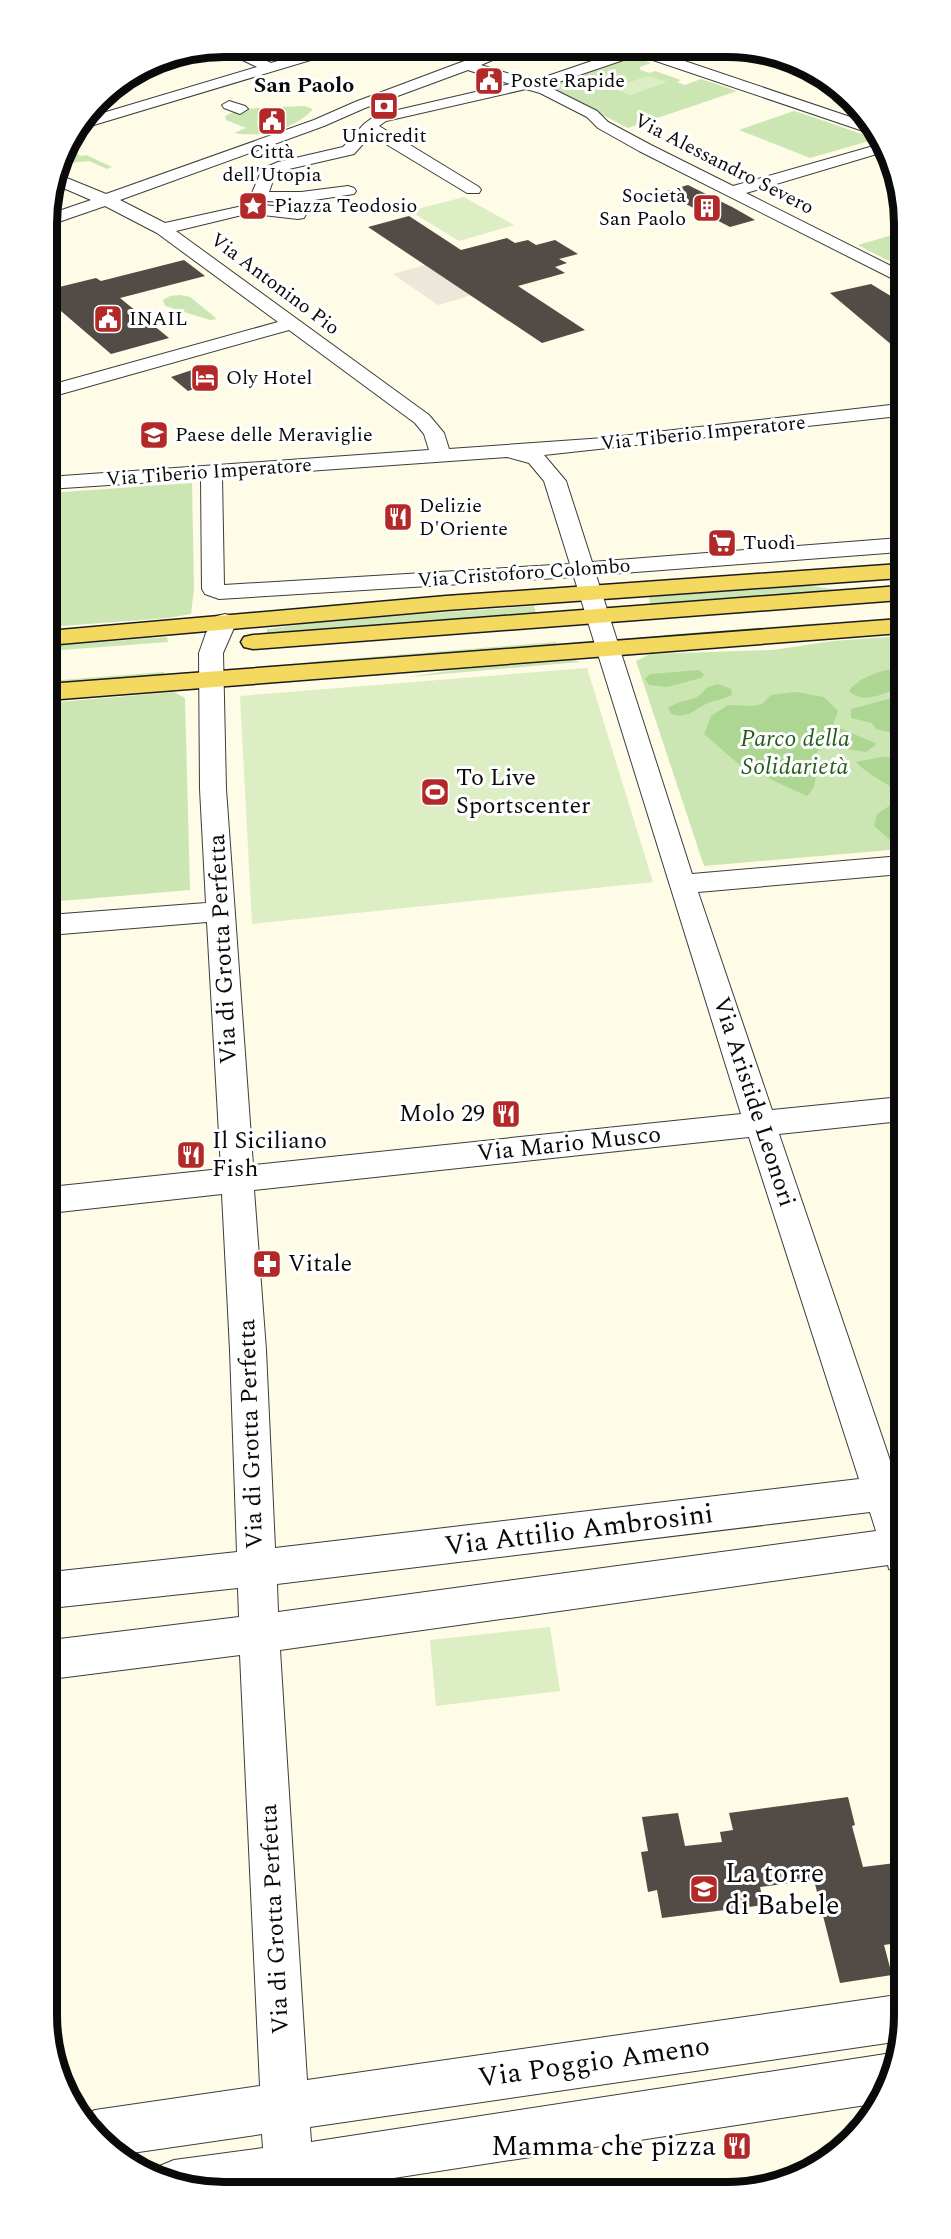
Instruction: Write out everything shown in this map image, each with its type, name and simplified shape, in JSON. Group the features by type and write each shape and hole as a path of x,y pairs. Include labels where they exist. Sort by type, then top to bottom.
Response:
{"main road":[{"name":"Via Cristoforo Colombo","path":"57,637 225,621 894,571"},
{"path":"800,577 894,598"},
{"path":"798,634 894,598"},
{"path":"57,658 211,662 332,670 602,632 894,598"},
{"path":"57,672 858,612"},
{"path":"57,690 211,662 266,657 602,632 798,634 894,626"},
{"path":"266,657 332,670"}],"street":[{"path":"252,57 270,64"},
{"path":"92,122 219,100 270,64 288,57"},
{"path":"103,109 298,57"},
{"path":"57,216 97,196 226,140 256,140 295,126 314,119 352,99 454,57"},
{"path":"58,203 97,196 319,123 352,99 376,99 489,57"},
{"path":"256,199 266,174 271,170 348,151 356,145 375,121 529,85 615,57"},
{"path":"657,57 862,126"},
{"path":"697,57 844,106"},
{"name":"Via Alessandro Severo","path":"468,65 529,85 592,114 598,121 645,148 894,275"},
{"path":"369,127 473,190"},
{"path":"731,192 877,149"},
{"path":"826,173 880,157"},
{"name":"Via Antonino Pio","path":"63,182 163,229 422,419 434,433 441,455"},
{"path":"163,229 217,215 256,199 301,197 348,191"},
{"path":"753,203 776,197"},
{"path":"256,199 298,214"},
{"path":"57,389 292,324"},
{"name":"Via Tiberio Imperatore","path":"57,482 604,444 894,411"},
{"path":"555,481 558,468 568,458 604,444"},
{"path":"507,451 536,457 543,462 555,481 590,593"},
{"name":"Via Cristoforo Colombo","path":"211,472 213,589 219,592 581,569 894,545"},
{"path":"828,550 842,574"},
{"name":"Via Cristoforo Colombo","path":"590,593 602,632"},
{"path":"211,662 225,621"},
{"name":"Via Aristide Leonori","path":"602,632 682,884 762,1124 892,1492"},
{"name":"Via di Grotta Perfetta","path":"211,662 213,789 248,1350 259,1633 288,2179"},
{"path":"682,884 894,866"},
{"path":"57,924 221,911"},
{"name":"Via Mario Musco","path":"57,1199 283,1173 894,1110"},
{"name":"Via Attilio Ambrosini","path":"57,1589 326,1562 892,1492"},
{"path":"57,1659 894,1550"},
{"name":"Via Poggio Ameno","path":"106,2132 894,2018"},
{"path":"222,2182 288,2179 363,2159 881,2080"}],"green space":[{"path":"634,57 651,63 640,67 640,70 650,73 655,71 681,80 677,82 685,85 701,79 737,91 628,128 548,87"},
{"path":"648,76 667,82 631,95 612,88"},
{"path":"304,106 313,109 297,122 266,133 234,133 246,128 226,120 225,116 240,109"},
{"path":"794,111 869,137 871,140 810,158 739,130"},
{"path":"73,152 81,156 86,155 112,167 107,169 89,161 69,163"},
{"path":"464,197 514,225 459,241 410,211"},
{"path":"894,234 894,263 858,245"},
{"path":"170,296 190,297 217,319 210,320 165,306 163,300"},
{"path":"192,483 194,588 191,614 168,618 57,626 57,492"},
{"path":"805,585 845,591 650,605 649,597"},
{"path":"534,606 536,614 267,634 267,629 324,621"},
{"path":"821,623 800,629 664,639 663,635"},
{"name":"Parco della Solidarietà","path":"894,636 894,850 704,866 636,661 650,654 773,650 833,641"},
{"path":"167,637 168,642 57,650 57,645"},
{"path":"556,642 558,647 331,665 308,662"},
{"path":"575,660 580,662 408,677 455,670"},
{"name":"To Live Sportscenter","path":"587,668 653,882 252,924 240,696"},
{"path":"699,670 704,675 701,678 667,687 649,685 645,679 650,674"},
{"path":"887,670 894,671 894,690 867,698 849,691 856,684"},
{"path":"164,672 163,678 57,686 57,680"},
{"path":"718,684 731,689 732,695 708,703 691,713 671,714 668,708 676,703 697,697 707,688"},
{"path":"174,692 185,698 190,890 57,901 57,702"},
{"path":"796,692 824,697 838,711 833,725 877,744 866,752 847,749 839,739 823,744 812,759 816,779 807,796 741,766 704,734 711,716 728,705 752,706 762,704 771,695"},
{"path":"894,698 894,734 876,729 872,723 851,718 851,709"},
{"path":"894,757 894,789 865,770 856,762"},
{"path":"894,803 894,843 874,826 877,814"},
{"path":"550,1627 560,1691 436,1706 430,1640"}],"shaded area":[{"path":"425,265 431,269 436,267 472,295 438,305 393,274"}],"building":[{"name":"Società San Paolo","path":"688,185 755,220 730,227 663,192"},
{"path":"409,216 461,250 507,238 515,243 528,240 536,245 555,240 578,254 559,259 567,263 555,267 565,273 518,286 585,330 542,343 368,227"},
{"name":"INAIL","path":"184,260 205,276 120,298 169,338 111,354 57,308 57,288 96,278 101,281"},
{"path":"871,284 894,298 894,347 830,293"},
{"path":"195,369 212,383 188,391 171,377"},
{"name":"La torre di Babele","path":"848,1797 855,1825 852,1826 863,1867 894,1863 894,1944 884,1945 892,1975 840,1983 814,1880 760,1887 764,1905 662,1918 657,1890 648,1892 641,1852 648,1851 642,1817 678,1813 685,1846 722,1842 720,1832 733,1830 729,1813"}],"place":[{"name":"Poste Rapide","path":"489,81"},
{"name":"Unicredit","path":"384,106"},
{"name":"Città dell'Utopia","path":"272,121"},
{"name":"Piazza Teodosio","path":"253,206"},
{"name":"Società San Paolo","path":"707,208"},
{"name":"INAIL","path":"108,319"},
{"name":"Oly Hotel","path":"205,378"},
{"name":"Paese delle Meraviglie","path":"154,435"},
{"name":"Delizie D'Oriente","path":"398,517"},
{"name":"Tuodì","path":"722,543"},
{"name":"To Live Sportscenter","path":"435,792"},
{"name":"Molo 29","path":"506,1114"},
{"name":"Il Siciliano Fish","path":"191,1155"},
{"name":"Vitale","path":"267,1264"},
{"name":"La torre di Babele","path":"704,1889"},
{"name":"Mamma che pizza","path":"737,2146"}],"district":[{"name":"San Paolo","path":"304,85"}]}
